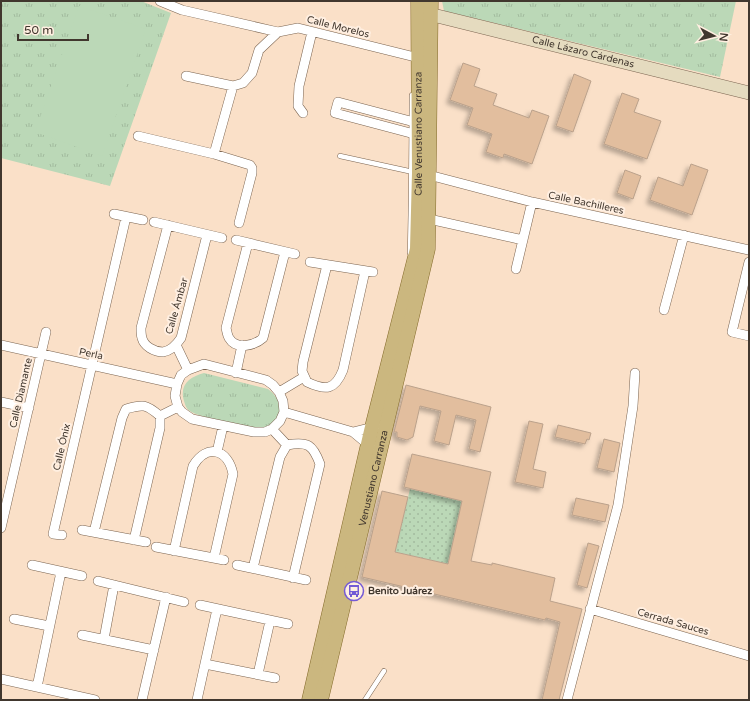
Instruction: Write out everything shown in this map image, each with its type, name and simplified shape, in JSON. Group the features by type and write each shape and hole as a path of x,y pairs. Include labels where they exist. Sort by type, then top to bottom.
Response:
{"main road":[{"name":"Calle Venustiano Carranza","path":"418,262 430,219 415,128 417,57 426,6"},
{"name":"Calle Venustiano Carranza","path":"417,57 423,174 418,262"},
{"name":"Venustiano Carranza","path":"309,700 368,446 375,426 418,262"},
{"name":"Venustiano Carranza","path":"321,700 368,446"}],"street":[{"name":"Calle Morelos","path":"160,1 182,10 278,32 298,28 417,57"},
{"name":"Calle Lázaro Cárdenas","path":"426,6 749,93"},
{"path":"186,76 233,86 243,83 252,73 259,50 278,32"},
{"path":"303,114 298,106 299,86 312,32"},
{"path":"214,154 233,86"},
{"path":"338,102 396,117 415,128 393,129 335,113 338,102"},
{"path":"393,129 396,117"},
{"path":"138,136 214,154 250,165 252,168 239,223"},
{"name":"Calle Bachilleres","path":"423,174 532,202 749,250"},
{"path":"516,269 532,202"},
{"path":"114,214 142,220"},
{"name":"Calle Ónix","path":"57,534 92,365 126,217"},
{"path":"430,219 523,240"},
{"path":"154,222 222,238"},
{"name":"Calle Ámbar","path":"168,226 141,328 142,338 146,346 154,350 163,352 176,345 180,338 207,235"},
{"path":"664,310 684,235"},
{"path":"236,240 295,254"},
{"path":"248,243 226,328 229,339 235,344 242,346 252,346 257,344 263,338 285,252"},
{"path":"310,262 327,264 369,272 343,370 338,381 332,386 324,388 317,387 308,382 302,371 327,264"},
{"path":"749,262 732,332 749,336"},
{"name":"Calle Diamante","path":"1,528 2,517 46,332"},
{"path":"176,345 188,370"},
{"name":"Perla","path":"1,346 177,384"},
{"path":"236,373 242,346"},
{"path":"204,364 236,373 266,380 274,385 283,401 284,412 280,422 265,432 254,432 192,419 178,407 175,396 177,384 181,375 188,370 204,364"},
{"path":"567,700 618,505 633,406 635,373"},
{"path":"279,392 304,377"},
{"path":"1,402 28,408"},
{"path":"94,532 122,418 126,409 140,405 152,409 160,416 160,428 134,540"},
{"path":"160,416 178,407"},
{"path":"284,412 353,432 368,446"},
{"path":"217,452 223,426"},
{"path":"353,432 375,426"},
{"path":"272,428 287,445"},
{"path":"287,445 303,443 313,448 320,464 293,578"},
{"path":"253,568 280,457 287,445"},
{"path":"174,551 193,466 198,457 205,452 217,452 226,457 231,464 233,474 214,558"},
{"path":"82,530 146,542"},
{"path":"156,547 224,560"},
{"path":"32,565 82,576"},
{"path":"237,565 306,580"},
{"path":"37,687 61,572"},
{"path":"98,581 184,602"},
{"path":"104,639 114,585"},
{"path":"142,700 166,597"},
{"path":"200,605 288,624"},
{"path":"197,700 217,609"},
{"name":"Cerrada Sauces","path":"590,609 749,656"},
{"path":"14,618 49,626"},
{"path":"258,674 270,621"},
{"path":"82,635 154,650"},
{"path":"206,664 275,678"},
{"path":"1,680 95,700"}],"lane":[{"path":"413,32 426,6"},
{"path":"340,156 423,174 426,6"},
{"path":"412,92 415,128"},
{"path":"325,700 381,459 428,269 431,253 430,219"},
{"path":"375,426 383,361"},
{"path":"365,700 384,671"}],"green space":[{"path":"1,1 141,1 171,13 110,186 1,158"},
{"path":"442,1 736,1 720,77 444,11"},
{"path":"79,6 146,29 102,156 35,132"},
{"path":"204,373 268,389 273,393 278,402 280,409 279,416 271,424 257,429 252,429 202,416 190,411 184,401 184,386 190,379"},
{"path":"410,489 462,501 448,564 395,552"}],"building":[{"path":"463,63 480,69 474,86 497,94 493,105 529,118 532,110 549,116 532,164 504,154 503,158 486,152 492,134 467,125 473,108 450,100"},
{"path":"574,74 591,81 573,132 556,126"},
{"path":"622,93 639,99 634,112 661,121 647,159 604,144"},
{"path":"691,164 708,170 692,215 650,200 658,177 683,186"},
{"path":"625,170 641,176 633,199 617,193"},
{"path":"406,385 491,407 480,452 469,449 476,420 456,415 449,445 434,441 441,411 420,406 413,437 407,440 397,437 397,432 394,432"},
{"path":"529,421 543,424 533,469 546,472 543,488 515,482"},
{"path":"558,425 591,433 589,440 587,439 585,444 555,437"},
{"path":"604,439 620,443 614,472 597,468"},
{"path":"412,454 491,472 471,561 492,565 492,563 555,578 550,601 582,609 559,700 542,700 560,622 546,618 545,620 362,577 382,491 408,497 395,552 448,564 462,501 404,487"},
{"path":"576,498 609,505 605,522 572,515"},
{"path":"588,543 599,546 587,588 577,585"}],"place":[{"name":"Benito Juárez","path":"354,591"}]}
